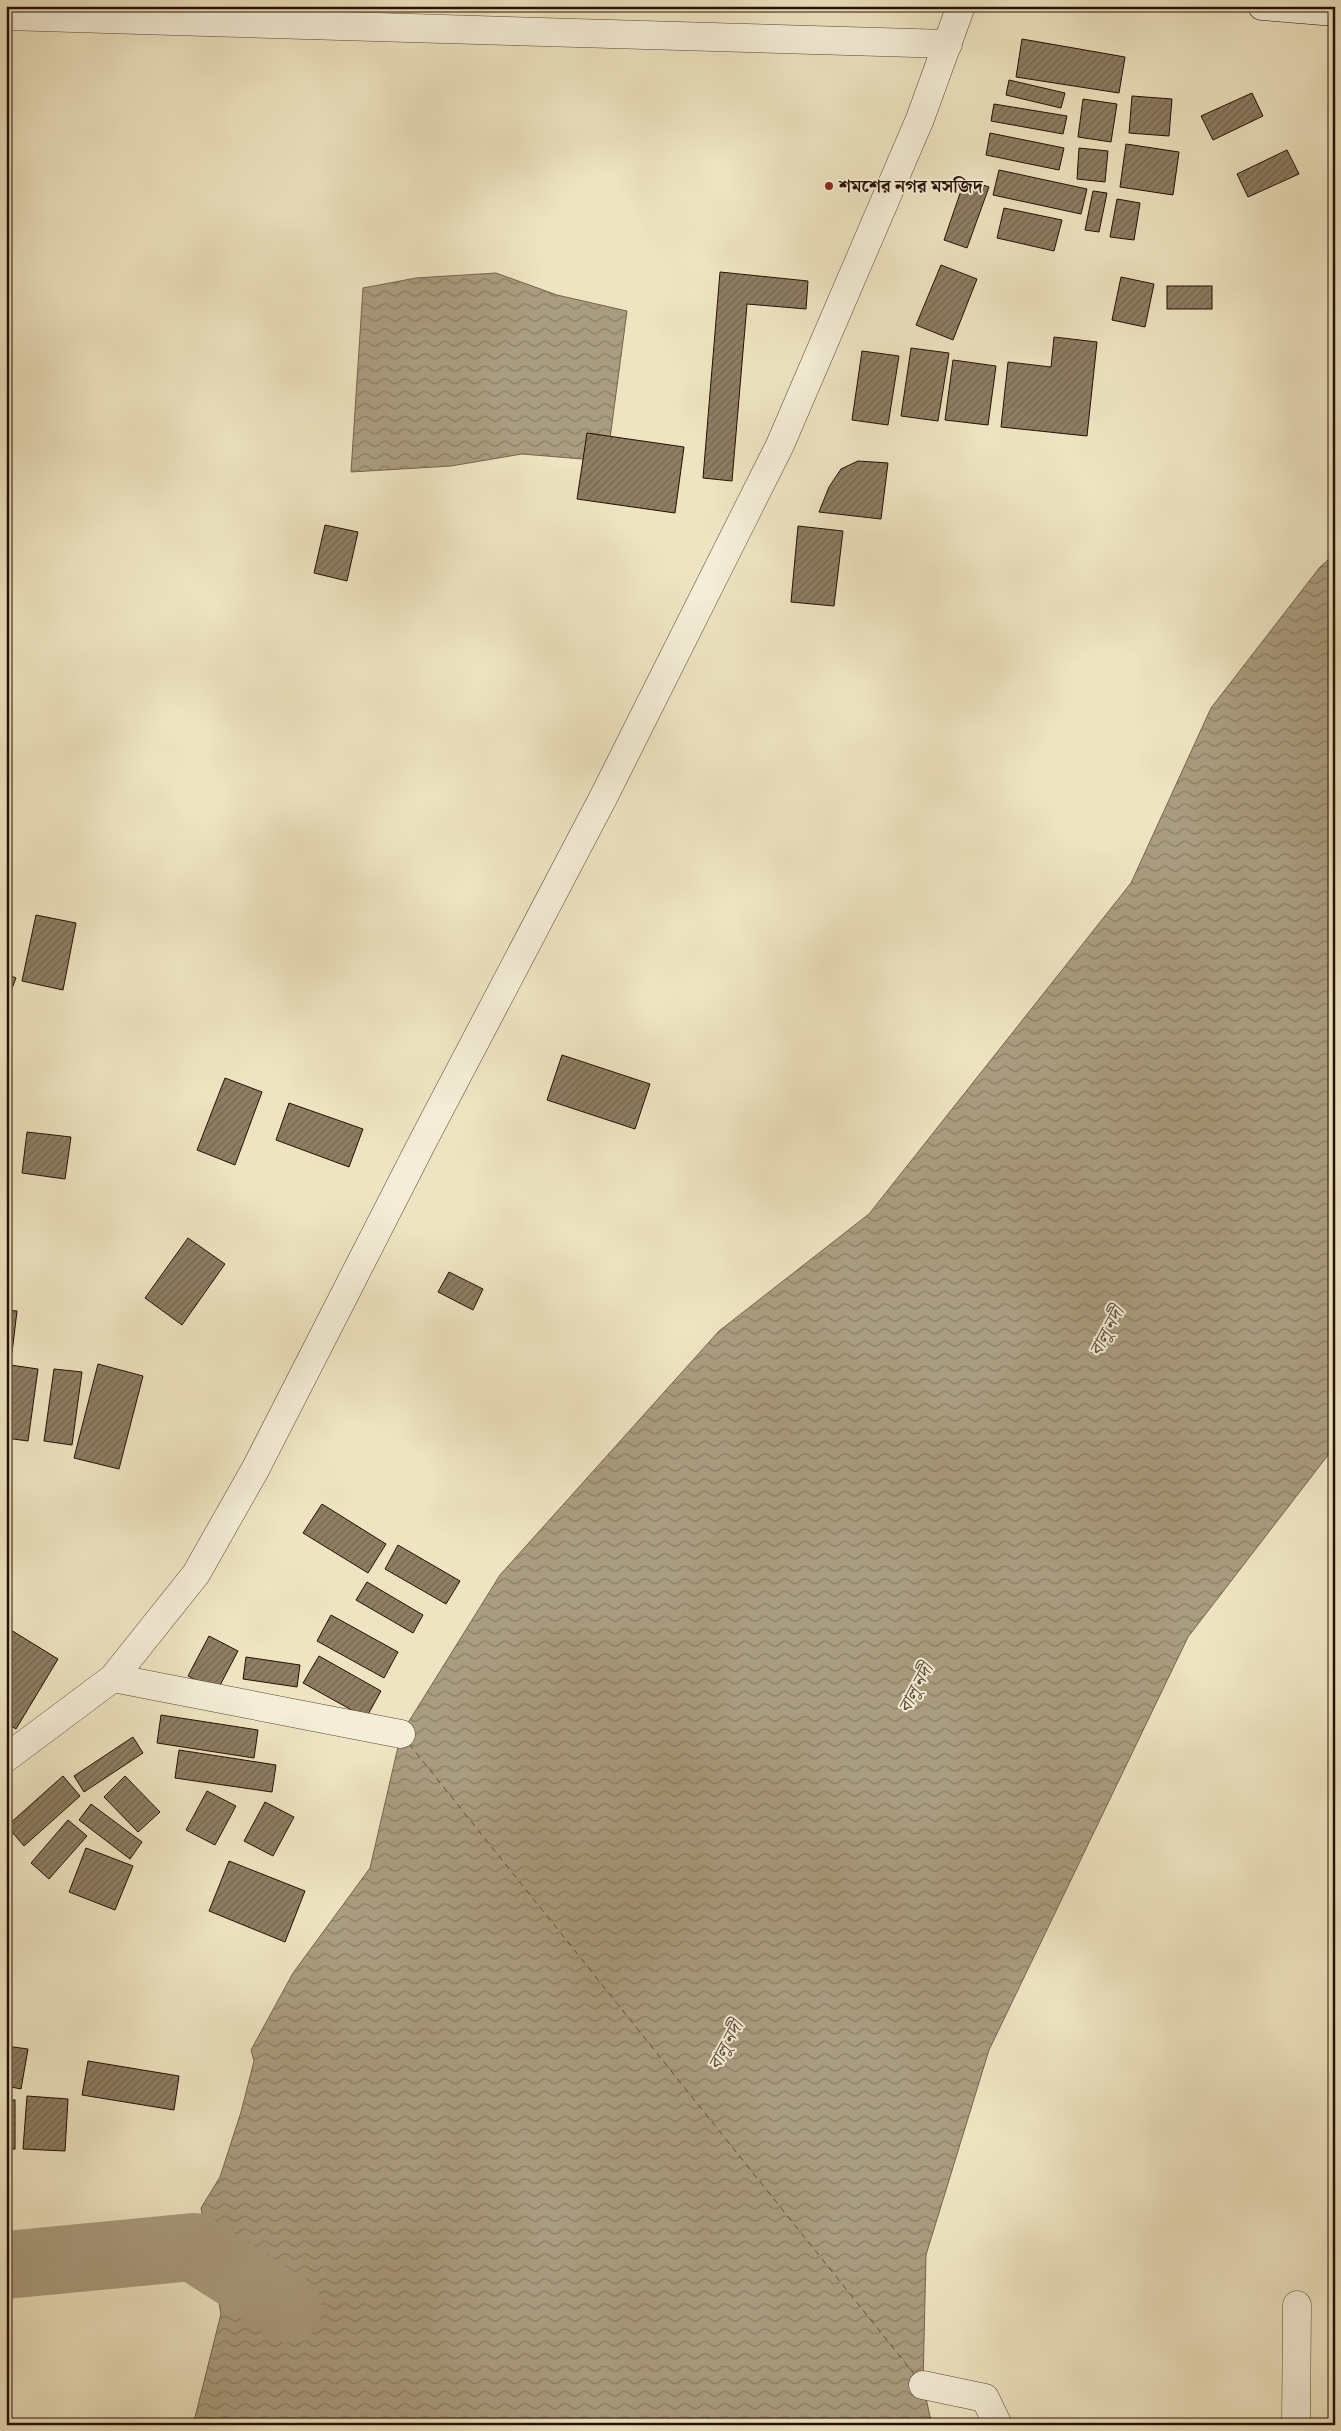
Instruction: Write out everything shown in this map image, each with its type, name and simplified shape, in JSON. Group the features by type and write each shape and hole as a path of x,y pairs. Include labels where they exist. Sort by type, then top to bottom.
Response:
{"street":[{"path":"6,1758 113,1678 196,1574 256,1468 423,1141 603,798 780,445 920,119 961,6"},
{"path":"1262,6 1335,12"},
{"path":"6,16 948,44"},
{"path":"113,1678 401,1734"},
{"path":"1296,2425 1298,2305"},
{"path":"923,2385 985,2398 998,2425"}],"water":[{"path":"496,273 557,295 627,311 607,461 522,454 451,466 351,472 363,288 416,278"},
{"name":"বালু নদী","path":"1335,554 1335,1446 1188,1637 989,2050 926,2255 923,2385 932,2425 193,2425 221,2314 201,2208 220,2177 241,2112 254,2061 251,2050 293,1973 370,1868 401,1734 500,1575 719,1331 869,1214 1131,883 1211,708 1320,567"}],"building":[{"path":"1022,39 1125,57 1119,93 1016,77"},
{"path":"1009,80 1065,93 1061,108 1006,95"},
{"path":"1252,93 1263,116 1213,140 1201,116"},
{"path":"1132,96 1172,99 1169,136 1129,133"},
{"path":"1083,99 1117,104 1111,142 1078,137"},
{"path":"994,104 1067,116 1063,134 991,121"},
{"path":"1335,109 1335,120 1330,111"},
{"path":"990,133 1064,148 1059,170 986,155"},
{"path":"1126,144 1179,152 1173,195 1120,187"},
{"path":"1079,148 1108,151 1105,182 1077,179"},
{"path":"1287,150 1299,174 1248,197 1237,174"},
{"path":"999,170 1087,189 1081,214 993,195"},
{"path":"965,179 989,187 967,248 944,240"},
{"path":"1093,191 1107,193 1099,232 1085,230"},
{"path":"1117,199 1140,203 1134,240 1110,237"},
{"path":"1004,208 1062,220 1054,251 997,238"},
{"path":"941,265 977,279 953,340 916,325"},
{"path":"720,272 808,281 806,309 747,304 732,481 703,478"},
{"path":"1121,277 1154,284 1145,327 1112,320"},
{"path":"1167,286 1212,286 1212,309 1167,309"},
{"path":"1054,337 1097,342 1087,436 1001,427 1008,362 1051,367"},
{"path":"911,348 949,353 938,421 901,416"},
{"path":"862,351 899,356 888,425 852,420"},
{"path":"953,360 996,366 988,425 945,420"},
{"path":"587,433 684,447 675,513 577,499"},
{"path":"858,461 888,463 881,519 819,512 829,487 841,469"},
{"path":"325,525 358,532 347,581 314,573"},
{"path":"798,526 843,531 834,606 791,602"},
{"path":"36,915 76,923 63,990 22,981"},
{"path":"6,974 16,978 6,1004"},
{"path":"562,1055 650,1084 635,1129 547,1100"},
{"path":"225,1078 262,1092 235,1165 197,1150"},
{"path":"289,1103 363,1129 349,1167 276,1140"},
{"path":"27,1132 71,1137 65,1179 22,1173"},
{"path":"188,1238 225,1264 182,1325 145,1298"},
{"path":"449,1272 483,1289 473,1310 438,1292"},
{"path":"6,1310 17,1311 12,1353 6,1352"},
{"path":"98,1364 143,1376 119,1469 74,1458"},
{"path":"10,1365 38,1369 28,1441 6,1438 6,1394"},
{"path":"54,1369 82,1372 72,1445 44,1441"},
{"path":"322,1504 386,1544 368,1573 303,1533"},
{"path":"398,1545 460,1581 446,1604 385,1569"},
{"path":"367,1582 423,1615 413,1633 356,1600"},
{"path":"331,1615 398,1652 384,1678 317,1641"},
{"path":"6,1627 58,1659 16,1729 6,1723"},
{"path":"209,1636 238,1651 217,1691 188,1676"},
{"path":"319,1656 381,1691 366,1718 303,1683"},
{"path":"246,1657 300,1665 297,1687 243,1679"},
{"path":"161,1715 258,1730 254,1758 157,1743"},
{"path":"133,1737 143,1753 84,1792 74,1776"},
{"path":"179,1750 276,1765 272,1792 175,1778"},
{"path":"63,1776 80,1796 24,1846 7,1826"},
{"path":"125,1776 160,1812 138,1832 104,1797"},
{"path":"207,1791 236,1806 215,1845 186,1830"},
{"path":"265,1802 294,1817 273,1856 244,1841"},
{"path":"91,1804 142,1842 130,1859 79,1820"},
{"path":"68,1820 87,1836 49,1879 31,1863"},
{"path":"86,1848 133,1866 115,1910 69,1892"},
{"path":"229,1861 305,1891 285,1942 209,1911"},
{"path":"6,2046 28,2049 21,2089 6,2086"},
{"path":"88,2061 179,2076 174,2110 82,2095"},
{"path":"27,2096 68,2099 65,2151 23,2149"},
{"path":"6,2100 15,2100 15,2149 6,2149"}],"waterway":[{"path":"6,2265 193,2247 288,2308"}],"ferry route":[{"path":"409,1744 915,2375"}],"place":[{"name":"শমশের নগর মসজিদ","path":"829,186"}]}
